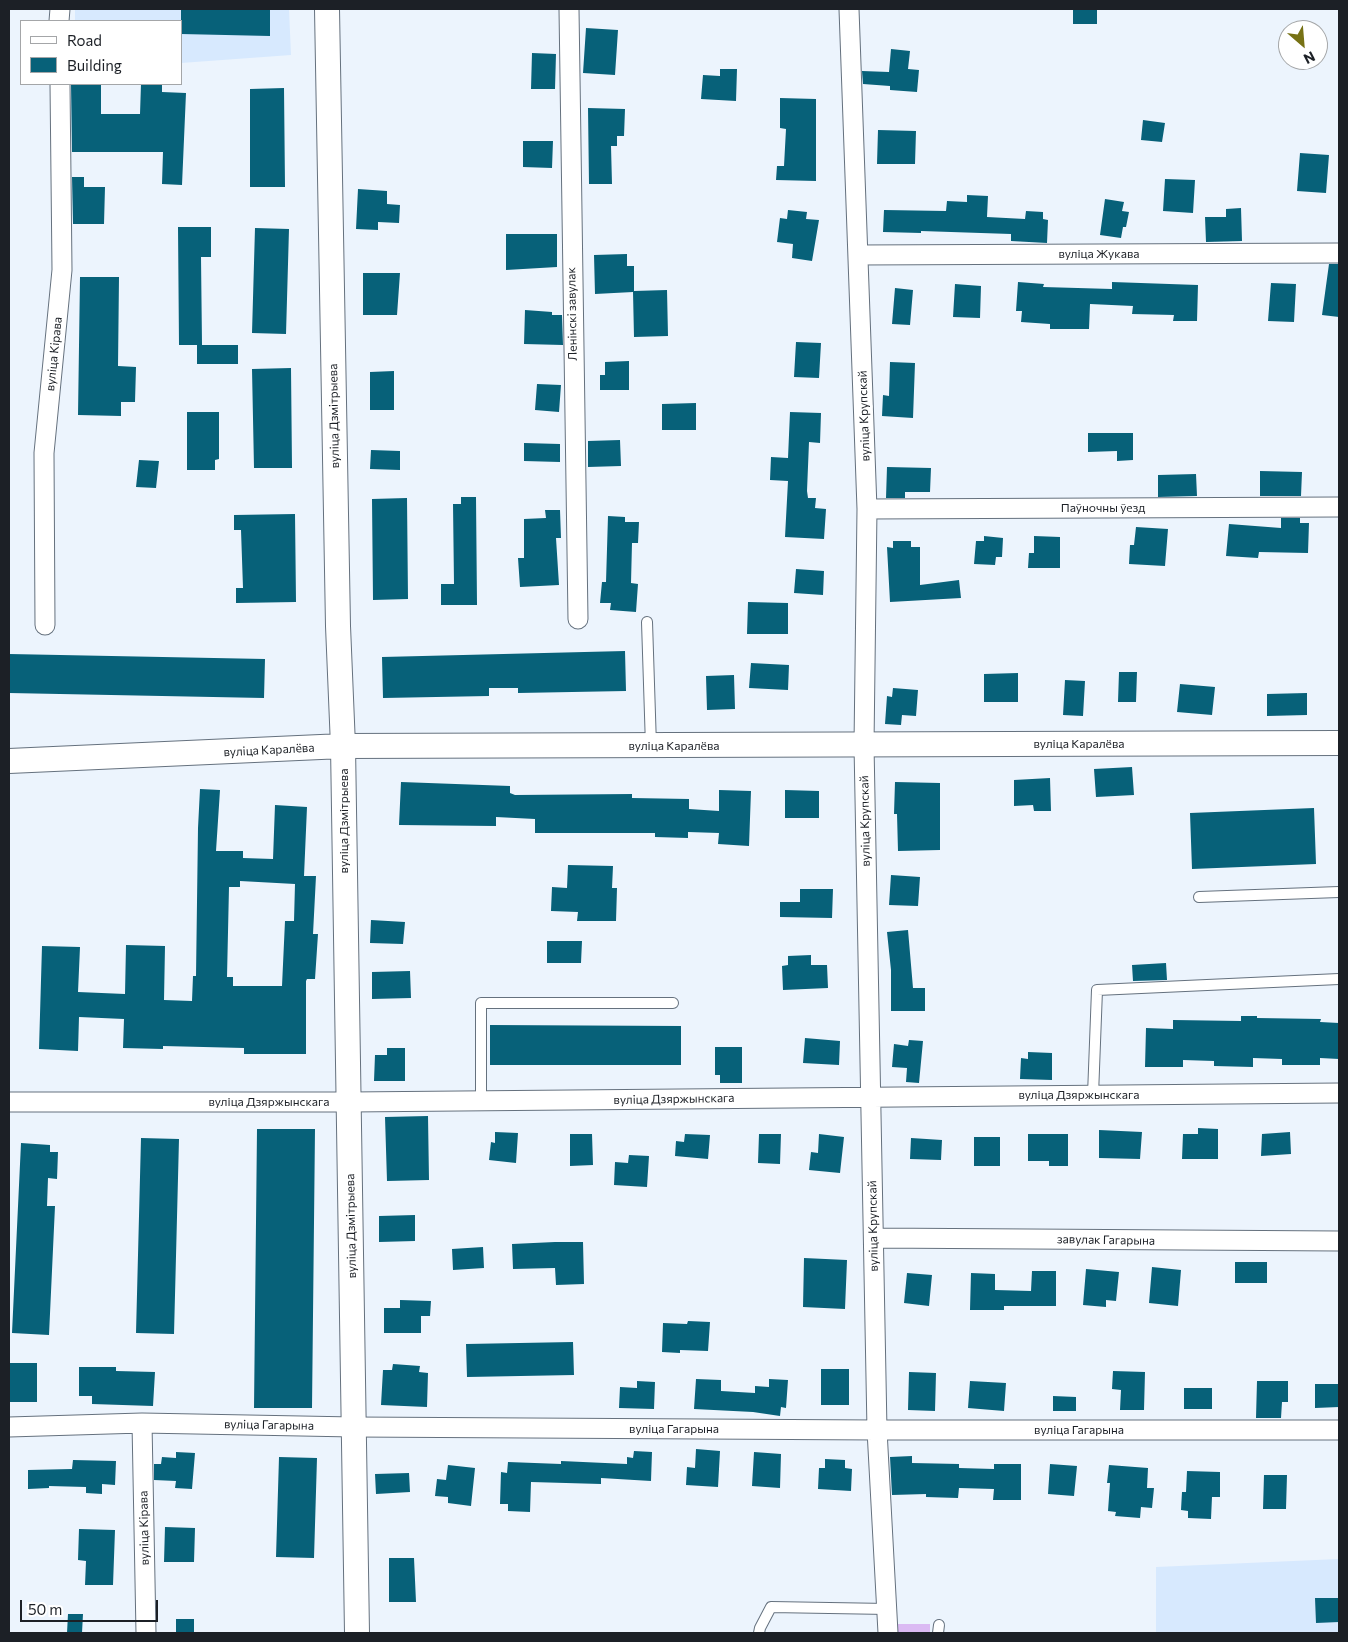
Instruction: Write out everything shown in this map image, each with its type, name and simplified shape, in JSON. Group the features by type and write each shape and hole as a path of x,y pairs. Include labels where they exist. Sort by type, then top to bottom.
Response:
{"street":[{"name":"вуліца Дзмітрыева","path":"327,9 338,626 343,746 350,1102 358,1633"},
{"name":"Ленінскі завулак","path":"569,9 578,619"},
{"name":"вуліца Крупскай","path":"849,9 867,509 864,745 877,1430 888,1633"},
{"name":"вуліца Кірава","path":"45,625 44,453 62,270 60,85"},
{"name":"вуліца Жукава","path":"858,255 1339,253"},
{"name":"Паўночны ўезд","path":"867,509 1339,507"},
{"name":"вуліца Каралёва","path":"9,761 343,746 1339,743"},
{"name":"вуліца Дзяржынскага","path":"9,1102 350,1102 1339,1094"},
{"name":"завулак Гагарына","path":"874,1238 1339,1241"},
{"name":"вуліца Кірава","path":"142,1423 146,1633"},
{"name":"вуліца Гагарына","path":"9,1427 142,1423 354,1427 1339,1430"}],"lane":[{"path":"647,622 651,746"},
{"path":"1199,896 1339,892"},
{"path":"1094,1095 1097,990 1339,978"},
{"path":"481,1101 481,1003 673,1003"},
{"path":"760,1633 760,1628 771,1607 888,1609"}],"shaded area":[{"path":"75,9 289,9 291,55 182,63 182,20 75,20"},
{"path":"1339,1559 1339,1633 1156,1633 1156,1567"},
{"path":"898,1624 930,1624 930,1633 898,1633"}],"building":[{"path":"181,9 270,9 270,36 182,34"},
{"path":"1073,9 1097,9 1097,24 1073,24"},
{"path":"586,28 618,30 615,75 583,73"},
{"path":"891,49 910,51 908,69 919,70 917,92 890,90 890,86 863,84 862,71 889,72"},
{"path":"532,53 556,54 555,89 531,89"},
{"path":"720,69 737,69 736,101 701,99 703,75 720,76"},
{"path":"71,85 101,85 101,114 140,114 141,85 162,85 162,92 186,93 182,185 162,184 163,152 72,152"},
{"path":"284,88 285,187 250,187 250,89"},
{"path":"780,98 816,99 816,181 776,180 777,166 784,166 786,129 780,128"},
{"path":"588,108 625,109 624,136 617,136 617,146 611,146 612,184 589,184"},
{"path":"1143,120 1165,123 1162,142 1141,140"},
{"path":"878,130 916,131 915,164 877,164"},
{"path":"523,141 553,141 552,168 523,167"},
{"path":"1300,153 1329,155 1326,193 1297,191"},
{"path":"72,177 84,177 84,187 105,187 104,224 73,224"},
{"path":"1165,179 1195,180 1193,213 1163,211"},
{"path":"358,189 387,191 387,204 400,205 399,223 378,222 378,230 356,229"},
{"path":"967,195 988,196 987,217 1025,219 1026,211 1043,212 1043,219 1048,220 1047,243 1011,241 1011,234 921,231 921,233 883,232 884,210 946,211 947,201 967,202"},
{"path":"1105,199 1124,202 1122,211 1129,212 1126,227 1123,227 1121,238 1100,235"},
{"path":"1241,208 1242,241 1206,242 1205,217 1226,217 1226,209"},
{"path":"788,210 807,212 806,219 819,220 812,261 792,258 793,244 777,242 780,218 787,219"},
{"path":"178,227 211,227 211,257 201,257 202,345 238,345 238,364 197,364 197,345 179,345"},
{"path":"255,228 289,229 286,334 252,333"},
{"path":"506,234 557,234 557,267 506,270"},
{"path":"627,254 627,266 634,266 634,291 667,290 668,336 634,337 633,292 595,294 594,255"},
{"path":"1329,264 1339,264 1339,317 1322,315"},
{"path":"363,273 400,273 397,315 363,315"},
{"path":"80,277 119,277 118,366 136,367 135,402 121,402 121,416 78,415"},
{"path":"1018,282 1044,284 1043,287 1112,289 1112,282 1198,285 1197,321 1173,321 1174,315 1132,314 1133,306 1090,304 1089,329 1050,329 1050,324 1021,322 1022,311 1016,311"},
{"path":"1271,283 1296,284 1294,322 1268,321"},
{"path":"955,284 981,286 980,318 953,317"},
{"path":"895,288 913,290 910,325 892,324"},
{"path":"525,310 552,312 552,315 562,315 563,345 524,344"},
{"path":"796,342 821,343 819,378 794,377"},
{"path":"629,361 629,390 600,390 600,375 605,375 605,362"},
{"path":"890,362 915,363 913,418 882,416 883,395 889,396"},
{"path":"291,368 292,468 254,468 252,369"},
{"path":"394,371 394,410 370,410 370,372"},
{"path":"537,384 561,385 559,412 535,410"},
{"path":"696,403 696,430 662,430 662,404"},
{"path":"187,412 219,412 219,459 215,460 215,470 187,470"},
{"path":"790,412 821,413 820,443 809,442 807,491 808,498 816,498 815,508 826,509 824,539 785,537 788,481 770,480 771,457 788,458"},
{"path":"1088,433 1133,433 1133,460 1117,461 1117,451 1088,452"},
{"path":"620,440 621,466 588,467 588,441"},
{"path":"524,443 560,444 560,462 524,461"},
{"path":"371,450 400,451 400,470 370,469"},
{"path":"139,460 159,461 156,488 136,487"},
{"path":"887,467 931,468 930,492 905,492 905,498 886,498"},
{"path":"1260,471 1302,472 1301,496 1260,496"},
{"path":"1196,474 1197,496 1158,497 1158,475"},
{"path":"461,497 476,497 477,605 441,605 441,584 454,584 453,504 461,504"},
{"path":"407,498 408,599 373,600 372,499"},
{"path":"545,510 560,510 561,538 556,538 559,585 520,587 518,558 524,558 524,519 546,518"},
{"path":"295,514 296,602 236,603 236,588 243,588 241,530 234,530 234,515"},
{"path":"608,516 625,517 625,522 639,522 638,543 632,543 631,583 638,584 636,612 610,610 611,603 600,603 602,582 606,582"},
{"path":"1281,518 1300,518 1300,523 1309,523 1308,553 1259,552 1258,558 1226,556 1229,524 1281,528"},
{"path":"1136,527 1168,529 1165,566 1129,564 1130,545 1134,545"},
{"path":"984,536 1003,538 1002,557 996,557 995,565 974,564 976,541 984,541"},
{"path":"1034,536 1060,537 1060,568 1028,568 1029,553 1034,553"},
{"path":"893,541 911,541 911,547 920,547 920,585 959,580 961,598 890,602 887,547 893,548"},
{"path":"796,569 824,571 823,595 794,593"},
{"path":"748,602 788,603 788,634 747,634"},
{"path":"625,651 626,691 518,693 518,688 489,688 489,696 383,698 382,657"},
{"path":"9,654 265,659 264,698 9,693"},
{"path":"751,663 789,665 788,690 749,688"},
{"path":"1119,672 1137,672 1136,702 1118,702"},
{"path":"1018,673 1018,702 984,702 984,674"},
{"path":"734,675 735,709 707,710 706,676"},
{"path":"1065,680 1085,681 1083,716 1063,715"},
{"path":"1180,684 1215,687 1212,715 1177,712"},
{"path":"893,688 918,690 916,716 902,715 901,725 885,724 887,696 892,697"},
{"path":"1307,693 1307,715 1267,716 1267,694"},
{"path":"1132,767 1134,795 1096,797 1094,769"},
{"path":"1050,778 1051,811 1034,811 1033,805 1014,806 1014,780"},
{"path":"401,782 510,786 510,793 515,795 632,794 632,798 689,799 689,809 719,811 719,790 751,791 749,846 718,844 719,833 688,832 688,838 655,837 655,833 535,833 535,819 496,817 496,826 399,825"},
{"path":"895,782 940,783 940,850 898,851 897,814 894,814"},
{"path":"200,789 220,790 216,851 243,851 243,858 273,859 275,805 307,807 304,876 316,876 313,934 318,934 315,979 307,979 306,981 306,1054 244,1054 244,1048 163,1046 163,1049 123,1048 124,1019 79,1017 78,1051 39,1049 42,946 80,947 78,992 125,994 126,945 165,946 164,1000 192,1001 193,976 196,976","holes":["240,881 295,884 294,921 285,921 282,986 233,986 233,977 227,977 229,887 240,887"]},
{"path":"785,790 819,791 819,818 785,818"},
{"path":"1314,808 1316,864 1192,869 1190,813"},
{"path":"568,865 613,866 612,888 617,888 616,921 577,921 578,912 551,911 552,887 567,888"},
{"path":"891,875 920,877 918,906 889,905"},
{"path":"800,889 833,889 832,918 780,917 780,902 800,902"},
{"path":"371,920 405,922 403,944 370,943"},
{"path":"908,930 913,988 925,988 925,1011 891,1011 891,970 887,932"},
{"path":"547,941 582,941 581,963 547,963"},
{"path":"811,955 811,965 827,965 828,988 783,990 782,966 788,965 788,956"},
{"path":"1166,963 1167,980 1133,981 1132,965"},
{"path":"410,971 411,998 372,999 372,972"},
{"path":"1241,1016 1321,1019 1320,1022 1339,1023 1339,1059 1320,1058 1320,1065 1282,1065 1282,1059 1253,1058 1253,1067 1214,1066 1214,1061 1183,1060 1183,1067 1145,1067 1146,1028 1173,1029 1173,1020 1241,1021"},
{"path":"490,1025 681,1026 681,1065 490,1065"},
{"path":"805,1038 840,1041 839,1065 803,1063"},
{"path":"909,1040 923,1041 919,1083 906,1082 907,1068 892,1067 894,1044 908,1046"},
{"path":"715,1047 742,1047 742,1083 720,1083 720,1075 715,1075"},
{"path":"387,1048 405,1048 405,1081 374,1081 375,1055 387,1055"},
{"path":"1028,1052 1052,1053 1052,1080 1020,1079 1021,1058 1028,1059"},
{"path":"428,1116 429,1180 387,1181 385,1117"},
{"path":"1198,1128 1218,1129 1218,1159 1182,1159 1183,1134 1198,1134"},
{"path":"257,1129 315,1129 312,1408 254,1408"},
{"path":"1099,1130 1142,1132 1140,1159 1099,1158"},
{"path":"495,1132 518,1133 516,1163 489,1160 491,1142 495,1143"},
{"path":"1290,1132 1291,1154 1261,1156 1262,1134"},
{"path":"570,1134 592,1134 593,1165 570,1166"},
{"path":"685,1134 710,1135 708,1159 675,1156 676,1141 684,1142"},
{"path":"759,1134 781,1134 780,1164 758,1163"},
{"path":"819,1134 844,1137 840,1173 809,1170 811,1152 818,1153"},
{"path":"1028,1134 1068,1134 1068,1166 1049,1166 1049,1161 1028,1161"},
{"path":"974,1137 1000,1137 1000,1166 974,1166"},
{"path":"141,1138 179,1139 174,1334 136,1333"},
{"path":"911,1138 942,1140 941,1160 910,1159"},
{"path":"21,1143 50,1145 50,1152 58,1152 57,1179 48,1178 47,1206 55,1206 49,1335 12,1333"},
{"path":"629,1155 649,1156 647,1187 614,1185 615,1162 628,1163"},
{"path":"415,1215 415,1241 379,1242 379,1216"},
{"path":"583,1242 584,1284 556,1285 555,1268 513,1269 512,1244"},
{"path":"483,1247 484,1268 453,1270 452,1249"},
{"path":"804,1258 847,1260 845,1309 803,1307"},
{"path":"1235,1262 1267,1262 1267,1283 1235,1283"},
{"path":"1152,1267 1181,1270 1178,1306 1149,1303"},
{"path":"1086,1269 1119,1272 1116,1301 1106,1300 1106,1307 1083,1305"},
{"path":"1032,1271 1056,1271 1056,1306 1004,1306 1004,1310 970,1310 971,1273 995,1274 995,1290 1031,1291"},
{"path":"907,1273 932,1275 929,1306 904,1303"},
{"path":"400,1300 431,1301 430,1316 421,1316 421,1333 384,1333 384,1308 400,1308"},
{"path":"688,1321 710,1322 708,1351 680,1350 680,1353 662,1352 663,1323 687,1324"},
{"path":"573,1342 574,1375 467,1377 466,1344"},
{"path":"9,1363 37,1363 37,1402 9,1402"},
{"path":"393,1364 420,1366 419,1372 428,1373 427,1407 381,1405 383,1370 392,1370"},
{"path":"79,1367 116,1367 116,1371 155,1372 153,1406 92,1404 92,1396 79,1396"},
{"path":"821,1369 849,1369 849,1405 821,1405"},
{"path":"1113,1371 1145,1372 1144,1410 1120,1410 1121,1390 1112,1389"},
{"path":"909,1372 936,1373 935,1411 908,1410"},
{"path":"696,1379 721,1380 721,1391 755,1393 755,1386 769,1387 769,1379 788,1380 786,1408 781,1407 780,1416 753,1412 694,1409"},
{"path":"637,1381 655,1382 654,1409 619,1408 620,1387 637,1388"},
{"path":"970,1381 1006,1383 1004,1411 968,1408"},
{"path":"1257,1381 1288,1381 1288,1402 1282,1402 1281,1418 1256,1418"},
{"path":"1315,1384 1339,1384 1339,1407 1315,1408"},
{"path":"1184,1388 1212,1388 1212,1409 1184,1409"},
{"path":"1053,1396 1076,1397 1076,1411 1053,1411"},
{"path":"696,1449 720,1451 718,1487 686,1485 687,1467 695,1468"},
{"path":"634,1451 652,1452 651,1481 601,1478 601,1484 531,1482 530,1512 508,1511 508,1504 500,1504 501,1472 507,1473 508,1462 561,1464 561,1461 627,1464 627,1457 633,1458"},
{"path":"176,1452 195,1453 192,1489 175,1488 176,1481 154,1480 154,1464 161,1464 162,1457 176,1458"},
{"path":"754,1452 781,1454 780,1488 752,1486"},
{"path":"912,1456 912,1463 959,1464 959,1468 994,1469 994,1464 1021,1464 1021,1500 993,1500 994,1489 959,1488 958,1498 926,1497 926,1494 892,1495 890,1457"},
{"path":"279,1457 317,1458 314,1558 276,1557"},
{"path":"825,1459 845,1460 845,1468 852,1469 851,1491 818,1489 819,1468 825,1468"},
{"path":"73,1460 116,1461 115,1485 102,1484 102,1494 86,1493 86,1487 49,1486 49,1488 28,1489 28,1470 72,1469"},
{"path":"1050,1464 1077,1466 1074,1496 1048,1494"},
{"path":"448,1465 475,1468 471,1506 448,1503 448,1497 435,1496 437,1479 446,1480"},
{"path":"1109,1465 1148,1468 1147,1488 1154,1488 1152,1508 1141,1507 1140,1518 1115,1516 1116,1512 1108,1511 1110,1483 1107,1483"},
{"path":"1187,1471 1220,1472 1220,1497 1212,1497 1211,1519 1188,1518 1188,1511 1181,1510 1182,1492 1186,1492"},
{"path":"409,1473 410,1492 376,1494 375,1474"},
{"path":"1264,1475 1287,1475 1286,1509 1263,1509"},
{"path":"165,1527 195,1528 194,1562 164,1562"},
{"path":"79,1529 115,1530 113,1585 85,1585 86,1561 78,1560"},
{"path":"389,1558 414,1558 416,1602 389,1602"},
{"path":"1315,1598 1339,1598 1339,1622 1316,1623"},
{"path":"68,1614 83,1614 82,1633 67,1633"},
{"path":"176,1619 194,1619 194,1633 176,1633"}]}
